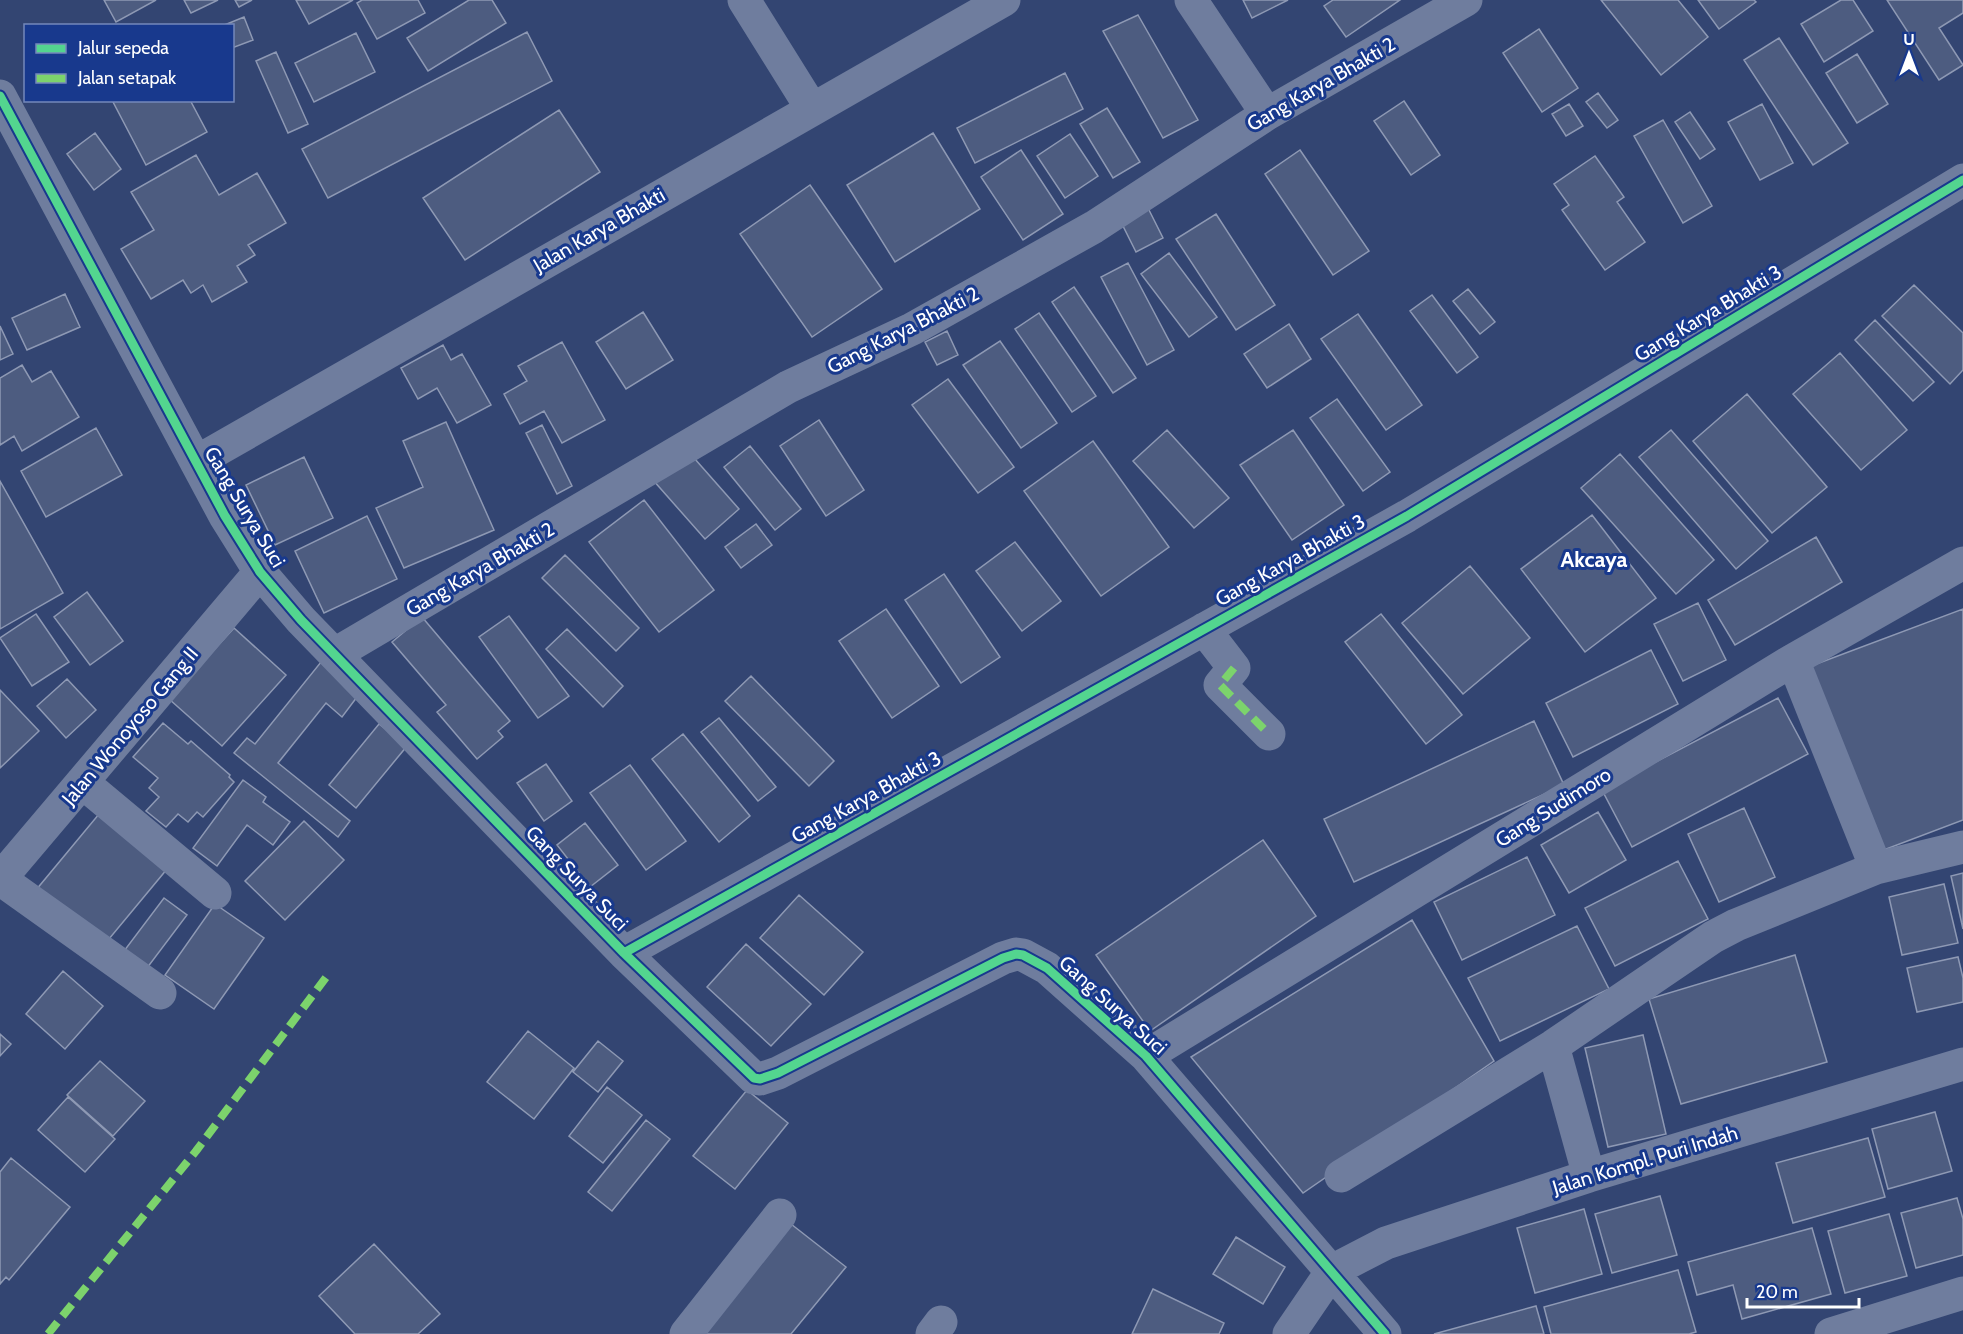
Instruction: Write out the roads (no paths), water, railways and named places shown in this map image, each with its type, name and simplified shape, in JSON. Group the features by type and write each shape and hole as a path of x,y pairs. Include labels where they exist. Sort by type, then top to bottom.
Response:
{"street":[{"path":"744,0 812,109"},
{"name":"Jalan Karya Bhakti","path":"195,462 1004,0"},
{"path":"1191,0 1267,114"},
{"name":"Gang Karya Bhakti 2","path":"335,654 788,387 912,329 1094,227 1267,114 1466,0"},
{"name":"Gang Surya Suci","path":"0,96 195,462 260,572 301,620 624,953 754,1078 760,1079 778,1073 1003,958 1016,954 1023,955 1047,968 1146,1056 1385,1334"},
{"name":"Gang Karya Bhakti 3","path":"624,953 1407,516 1963,180"},
{"name":"Gang Sudimoro","path":"1146,1056 1793,660 1963,563"},
{"name":"Jalan Wonoyoso Gang II","path":"0,879 260,572"},
{"path":"1204,629 1234,668 1220,685 1269,734"},
{"path":"1793,660 1876,868"},
{"path":"82,782 215,893"},
{"path":"1341,1176 1553,1046 1713,937 1736,925 1876,868 1963,847"},
{"path":"0,879 160,993"},
{"path":"1553,1046 1589,1176"},
{"name":"Jalan Kompl. Puri Indah","path":"1332,1272 1386,1243 1589,1176 1963,1064"},
{"path":"686,1334 780,1215"},
{"path":"1289,1334 1332,1272"},
{"path":"1831,1334 1963,1293"}],"district":[{"name":"Akcaya","path":"1594,559"}]}
